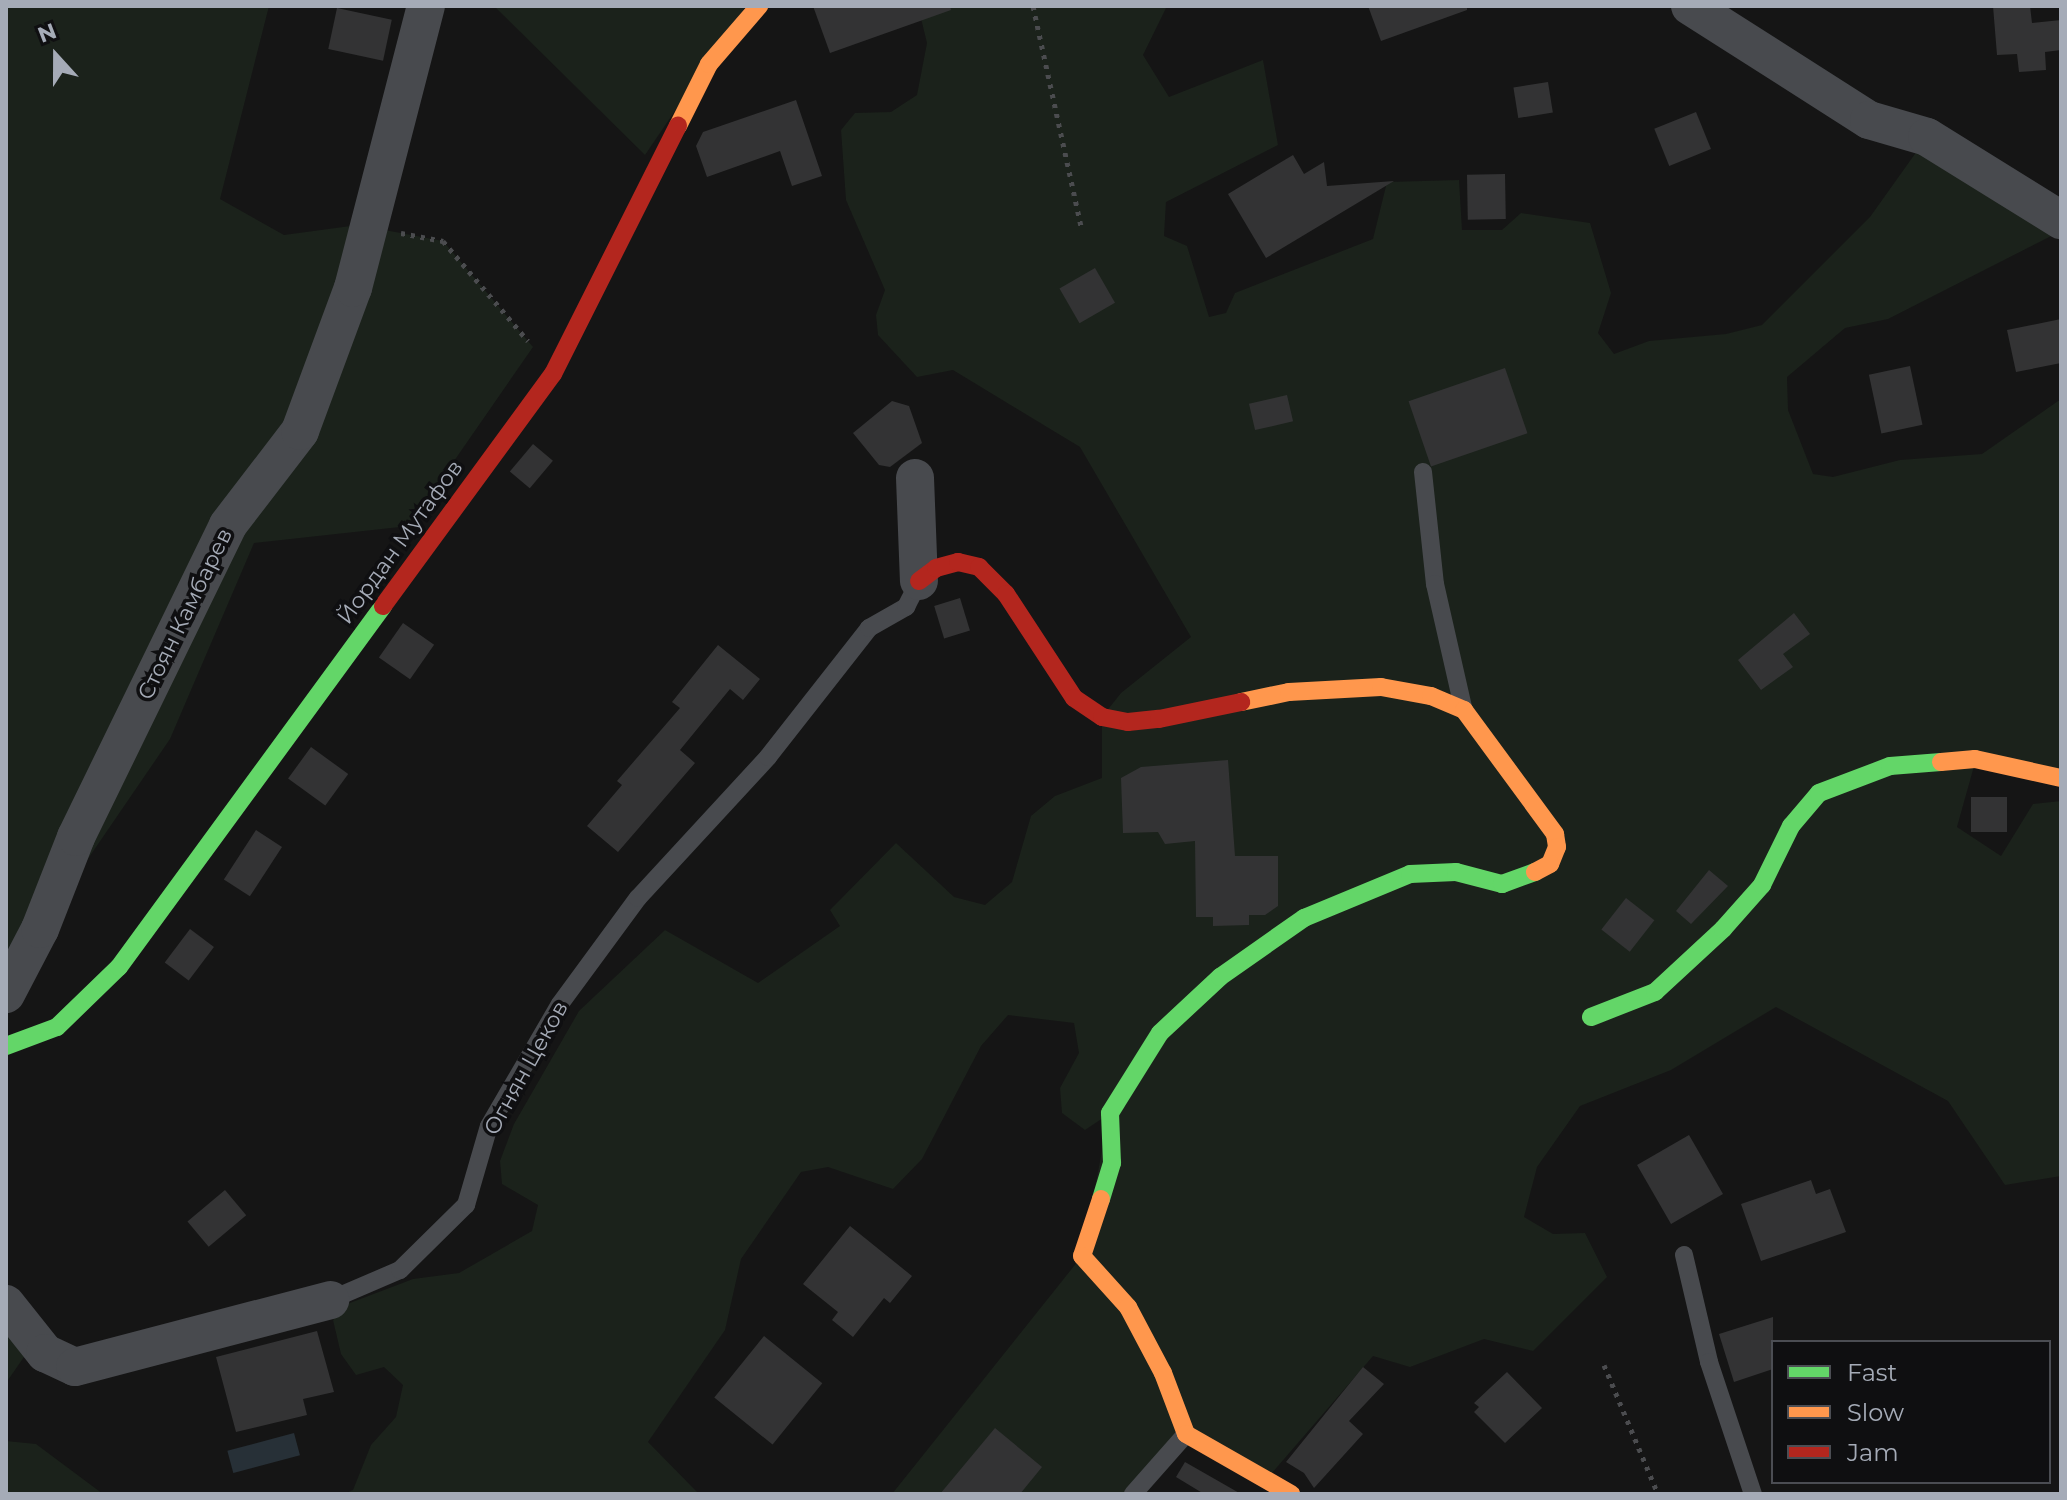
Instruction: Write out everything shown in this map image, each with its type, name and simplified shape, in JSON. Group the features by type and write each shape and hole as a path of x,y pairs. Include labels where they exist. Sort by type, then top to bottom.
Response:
{"street":[{"name":"Стоян Камбарев","path":"6,994 40,929 76,837 228,525 300,431 353,288 426,6"},
{"name":"Йордан Мутафов","path":"6,1046 57,1027 119,967 560,359 709,64 759,6"},
{"path":"1690,6 1869,120 1927,137 2061,220"},
{"path":"915,478 919,581"},
{"path":"919,581 936,568 958,562 979,567 1006,594 1074,698 1102,717 1128,722 1159,719 1289,692 1381,687 1431,696 1464,710 1487,736 1523,796 1549,823 1557,847 1550,864 1534,875 1502,884 1456,872 1410,874 1330,903 1220,977 1160,1033 1110,1113 1112,1163 1082,1256 1128,1307 1163,1373 1186,1434 1291,1494"},
{"path":"1591,1017 1655,992 1723,929 1762,885 1791,826 1819,793 1890,766 1975,759 2061,778"},
{"name":"Огнян Цеков","path":"6,1304 45,1353 75,1367 330,1300"}],"lane":[{"path":"1423,472 1435,584 1464,710"},
{"name":"Огнян Цеков","path":"330,1300 400,1270 466,1205 489,1126 560,1004 638,898 768,757 869,628 906,607 919,581"},
{"path":"1684,1255 1709,1362 1753,1494"},
{"path":"1133,1494 1186,1434"}],"path":[{"path":"1033,6 1081,227"},
{"path":"369,227 443,241 533,347 560,359"},
{"path":"1604,1365 1658,1494"}],"shaded area":[{"path":"6,6 269,6 220,199 284,235 358,225 443,241 533,347 409,526 254,543 170,739 40,929 6,994"},
{"path":"494,6 746,6 645,155"},
{"path":"918,6 1167,6 1143,55 1169,97 1263,60 1278,145 1166,202 1164,236 1187,246 1209,317 1226,313 1235,293 1373,239 1387,182 1459,180 1462,230 1502,230 1521,213 1590,223 1611,293 1598,333 1614,354 1649,341 1726,334 1762,325 1870,217 1927,137 2061,231 1888,319 1845,328 1787,377 1788,410 1813,474 1833,477 1900,460 1982,454 2061,399 2061,769 1976,759 1957,827 2001,856 2033,804 2061,801 2061,1176 2005,1185 1948,1101 1776,1007 1671,1070 1580,1106 1537,1167 1524,1217 1553,1234 1585,1233 1607,1277 1533,1351 1484,1339 1410,1367 1373,1356 1266,1480 1186,1434 1133,1494 892,1494 1082,1256 1109,1114 1085,1130 1062,1113 1060,1088 1079,1053 1074,1023 1008,1015 981,1046 922,1159 893,1189 828,1167 801,1172 741,1259 725,1330 648,1442 699,1494 344,1494 353,1490 371,1445 396,1417 403,1385 384,1367 356,1375 341,1354 333,1320 342,1306 413,1279 459,1273 532,1231 538,1205 502,1184 500,1161 514,1124 579,1011 665,930 758,983 840,926 830,910 896,843 954,897 985,905 1012,882 1031,816 1055,796 1102,778 1102,717 1121,693 1191,637 1080,447 953,370 917,377 878,335 876,315 885,290 846,200 841,130 855,113 891,112 917,95 927,43"},
{"path":"6,1304 35,1341 6,1383"},
{"path":"294,1433 300,1455 233,1473 227,1451"},
{"path":"6,1441 36,1444 103,1494 6,1494"}],"building":[{"path":"813,6 950,6 951,10 830,53"},
{"path":"1368,6 1467,6 1467,10 1381,41"},
{"path":"1993,6 2030,6 2032,23 2061,20 2061,50 2045,52 2046,70 2019,72 2017,54 1997,55"},
{"path":"337,8 392,20 383,61 328,49"},
{"path":"1548,82 1553,113 1518,118 1513,87"},
{"path":"796,100 822,176 792,186 780,151 707,177 696,146 703,132"},
{"path":"1696,112 1711,149 1669,166 1654,129"},
{"path":"1293,155 1304,174 1324,162 1327,186 1394,181 1266,258 1228,194"},
{"path":"1505,174 1506,219 1468,220 1467,175"},
{"path":"1095,268 1115,303 1079,323 1059,289"},
{"path":"2061,319 2061,363 2016,372 2007,330"},
{"path":"1910,366 1922,425 1881,433 1869,375"},
{"path":"1505,368 1527,433 1431,466 1409,401"},
{"path":"1287,395 1293,421 1255,430 1249,404"},
{"path":"892,401 909,406 922,443 890,467 879,465 853,433"},
{"path":"533,444 553,461 530,488 510,472"},
{"path":"960,598 970,631 944,638 934,606"},
{"path":"1794,613 1810,634 1783,654 1793,667 1761,690 1738,660"},
{"path":"403,623 434,645 410,679 379,657"},
{"path":"718,645 760,679 743,700 730,689 680,750 695,763 618,852 587,826 622,785 617,781 680,708 672,702"},
{"path":"311,747 348,774 325,806 288,779"},
{"path":"1228,760 1235,856 1278,856 1278,906 1265,915 1249,915 1249,925 1213,926 1213,917 1196,917 1195,841 1165,844 1158,832 1123,833 1121,778 1141,767"},
{"path":"1971,797 2007,797 2007,832 1971,832"},
{"path":"256,830 282,847 250,896 224,879"},
{"path":"1709,870 1728,886 1691,924 1676,911"},
{"path":"1626,898 1654,920 1630,952 1601,930"},
{"path":"190,929 214,947 189,981 165,963"},
{"path":"1689,1135 1723,1194 1671,1224 1637,1165"},
{"path":"1811,1180 1816,1194 1830,1189 1846,1232 1761,1261 1741,1204"},
{"path":"225,1190 246,1215 209,1247 187,1221"},
{"path":"850,1226 912,1276 890,1303 884,1298 853,1337 832,1320 838,1312 803,1284"},
{"path":"1773,1317 1771,1370 1734,1382 1719,1334"},
{"path":"317,1331 334,1392 303,1399 307,1415 236,1432 216,1357"},
{"path":"764,1336 822,1383 773,1445 714,1397"},
{"path":"1363,1367 1384,1384 1349,1421 1363,1434 1314,1488 1304,1473 1286,1462"},
{"path":"1507,1372 1542,1408 1505,1443 1474,1412 1479,1407 1474,1403"},
{"path":"995,1428 1042,1467 1020,1494 940,1494"},
{"path":"1185,1462 1241,1494 1204,1494 1176,1477"}],"traffic: fast":[{"path":"6,1046 57,1027 119,967 383,606"},
{"path":"1591,1017 1655,992 1723,929 1762,885 1791,826 1819,793 1890,766 1941,762"},
{"path":"1101,1199 1112,1163 1110,1113 1160,1033 1220,977 1304,918 1410,874 1456,872 1502,884 1535,872"}],"traffic: slow":[{"path":"678,126 709,64 759,6"},
{"path":"1241,702 1289,692 1381,687 1431,696 1464,710 1555,834 1557,847 1550,864 1535,872"},
{"path":"1941,762 1975,759 2061,778"},
{"path":"1101,1199 1082,1256 1128,1307 1163,1373 1186,1434 1291,1494"}],"traffic: jam":[{"path":"383,606 553,374 678,126"},
{"path":"919,581 936,568 958,562 979,567 1006,594 1074,698 1102,717 1128,722 1159,719 1241,702"}]}
